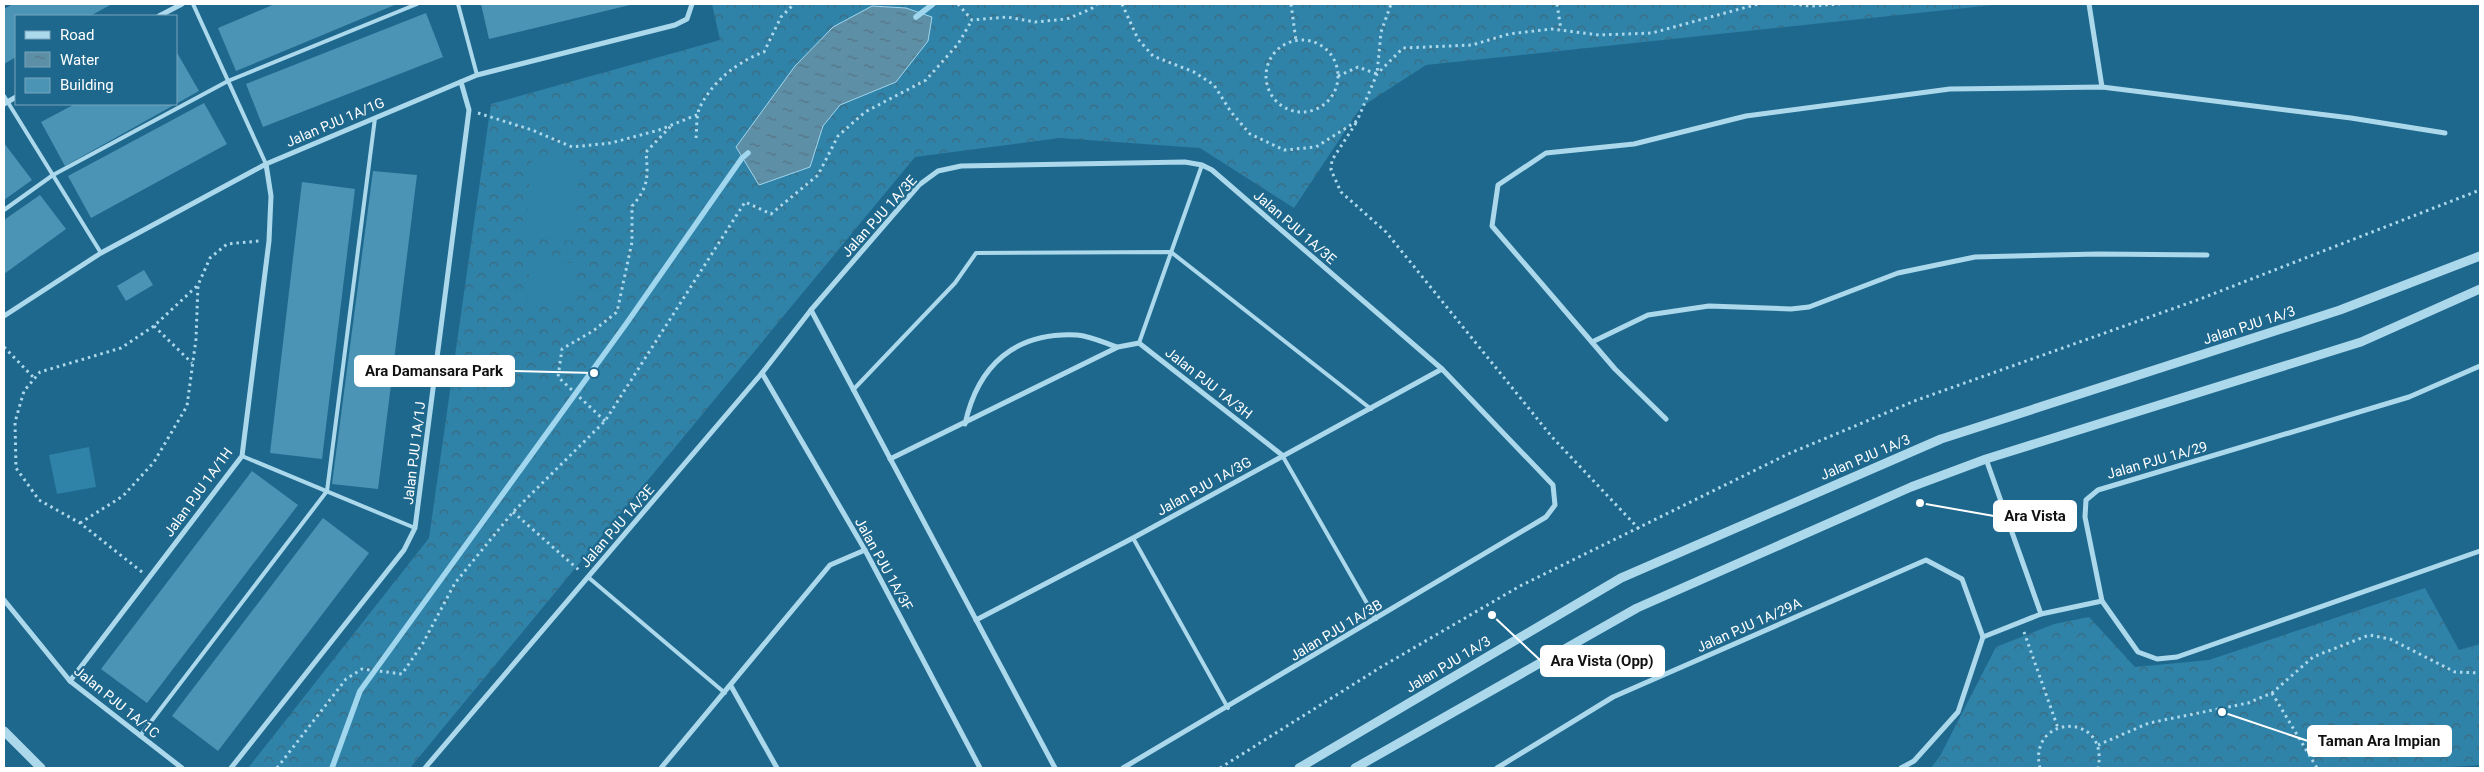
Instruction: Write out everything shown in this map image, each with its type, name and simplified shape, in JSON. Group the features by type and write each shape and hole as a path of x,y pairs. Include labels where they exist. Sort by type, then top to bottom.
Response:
{"street":[{"path":"162,15 182,4"},
{"name":"Jalan PJU 1A/1G","path":"4,316 102,253 266,164 477,75 674,26 687,19 692,4"},
{"path":"2089,4 2102,87"},
{"name":"Jalan PJU 1A/1J","path":"231,768 404,550 416,528 469,110 460,82"},
{"path":"1666,419 1615,369 1492,226 1498,185 1546,153 1634,144 1746,116 1950,89 2102,87 2351,118 2444,133"},
{"name":"Jalan PJU 1A/3E","path":"425,768 762,374 811,310 919,185 938,171 961,166 1185,162 1202,165 1212,170 1442,369 1553,485 1555,505"},
{"name":"Jalan PJU 1A/1H","path":"70,680 242,456 269,240 270,182 266,164"},
{"path":"1592,342 1648,314 1709,306 1791,309 1809,307 1898,273 1975,257 2098,254 2207,255"},
{"name":"Jalan PJU 1A/3","path":"1299,768 1621,578 1941,439 2340,310 2480,256"},
{"path":"1356,768 1637,608 1911,487 1986,459 2361,342 2480,289"},
{"path":"811,310 1055,768"},
{"path":"965,424 970,402 978,384 995,364 1016,345 1040,337 1078,335 1118,347"},
{"path":"890,459 965,424 1118,347 1139,343"},
{"name":"Jalan PJU 1A/3H","path":"1139,343 1282,455"},
{"name":"Jalan PJU 1A/29","path":"2480,366 2410,397 2098,490 2086,500 2085,517 2102,601 2138,652 2157,659 2177,657 2480,550"},
{"name":"Jalan PJU 1A/3G","path":"976,620 1133,538 1442,369"},
{"name":"Jalan PJU 1A/3F","path":"762,374 865,550 980,768"},
{"path":"1986,459 2041,614"},
{"name":"Jalan PJU 1A/3B","path":"1123,768 1228,708 1546,517 1555,505"},
{"path":"661,768 726,693 830,565 865,550"},
{"name":"Jalan PJU 1A/29A","path":"1497,768 1613,697 1926,560 1962,579 1983,637"},
{"name":"Jalan PJU 1A/1C","path":"4,600 70,680 182,768"},
{"path":"1901,768 1914,762 1958,712 1983,637 2041,614 2102,601"},
{"path":"731,686 776,768"},
{"path":"4,731 41,768"}],"lane":[{"path":"193,4 266,164"},
{"path":"4,210 53,175 228,81 417,4"},
{"path":"458,4 477,75"},
{"path":"4,96 6,103 102,253"},
{"path":"140,736 327,491 375,118"},
{"path":"1139,343 1202,165"},
{"path":"854,390 955,283 976,253 1171,252 1370,409"},
{"path":"1282,455 1376,619"},
{"path":"242,456 416,528"},
{"path":"1133,538 1228,708"},
{"path":"588,577 726,693"}],"path":[{"path":"696,138 699,108 720,79 747,59 764,52 781,16 794,4"},
{"path":"958,4 972,20"},
{"path":"972,20 1007,17 1035,22 1067,19 1098,4"},
{"path":"1122,4 1138,39 1153,56 1194,72 1214,85 1250,134 1284,150 1316,148 1357,121"},
{"path":"1291,4 1296,41"},
{"path":"1391,4 1381,32 1376,74 1357,121 1332,160 1331,170 1341,192 1386,232 1552,437 1639,529"},
{"path":"1557,4 1561,30"},
{"path":"1376,74 1403,48 1472,45 1509,34 1552,29 1599,35 1652,33 1758,4"},
{"path":"1794,4 1811,6 1840,4"},
{"path":"277,768 346,679 366,670 402,674 423,643 455,582 513,512 605,422 745,202 771,214 818,175 838,136 865,112 926,80 958,44 972,20"},
{"path":"1296,41 1313,42 1323,47 1331,55 1336,65 1338,76 1330,97 1322,105 1312,110 1290,110 1279,103 1271,94 1266,82 1266,70 1270,58 1278,49 1289,42 1296,41"},
{"path":"1338,76 1358,67 1376,74"},
{"path":"469,110 532,130 572,147 611,144 672,125 699,114"},
{"path":"605,422 558,377 562,349 593,331 617,312 632,242 632,206 644,193 648,174 646,152 672,125"},
{"path":"1220,768 1381,667 1520,586 1788,454 1917,400 2200,299 2480,190"},
{"path":"80,523 123,496 154,462 187,406 193,364 198,285 210,258 227,244 269,240"},
{"path":"149,577 80,523 39,500 16,468 15,422 24,391 40,372 121,348 154,326 198,285"},
{"path":"154,326 193,364"},
{"path":"4,348 35,378"},
{"path":"513,512 588,577"},
{"path":"2020,622 2058,728"},
{"path":"2098,745 2149,723 2248,703 2272,693 2314,657 2369,635 2390,639 2455,672 2480,673"},
{"path":"2272,693 2317,768"},
{"path":"2040,768 2038,756 2040,744 2048,734 2058,728 2070,725 2082,728 2092,735 2098,745 2100,757 2098,768"}],"green space":[{"path":"712,4 2003,4 1426,65 1361,107 1294,208 1200,148 1060,138 915,157 410,768 248,768 429,538 491,104 720,40"},
{"path":"532,156 580,159 574,241 525,238"},
{"path":"530,260 575,263 572,306 527,303"},
{"path":"89,447 96,487 57,494 49,455"},
{"path":"2425,588 2459,650 2480,644 2480,765 2436,768 1931,768 1940,756 1996,647 2054,624 2089,617 2135,667 2209,660"}],"water":[{"path":"872,6 906,8 932,17 928,41 896,82 840,105 823,126 810,167 759,185 736,147 795,66 833,27"}],"building":[{"path":"13,4 112,4 92,15 15,15 15,58 4,64 4,9"},
{"path":"275,4 397,4 236,71 218,28"},
{"path":"481,4 634,4 489,39"},
{"path":"426,13 443,57 263,127 246,84"},
{"path":"178,54 199,91 178,103"},
{"path":"204,103 227,144 91,218 68,176"},
{"path":"73,105 174,105 65,166 41,122"},
{"path":"4,143 32,180 4,200"},
{"path":"373,171 417,175 378,489 332,484"},
{"path":"302,182 355,189 322,459 270,453"},
{"path":"40,195 66,229 4,274 4,220"},
{"path":"144,270 153,285 126,301 117,286"},
{"path":"252,471 298,505 147,703 101,669"},
{"path":"323,518 369,553 218,751 172,716"}],"waterway":[{"path":"916,17 933,4"},
{"path":"332,768 360,691 626,324 742,158 748,153"}],"place":[{"name":"Ara Damansara Park","path":"594,373"},
{"name":"Ara Vista","path":"1920,503"},
{"name":"Ara Vista (Opp)","path":"1492,615"},
{"name":"Taman Ara Impian","path":"2222,712"}]}
